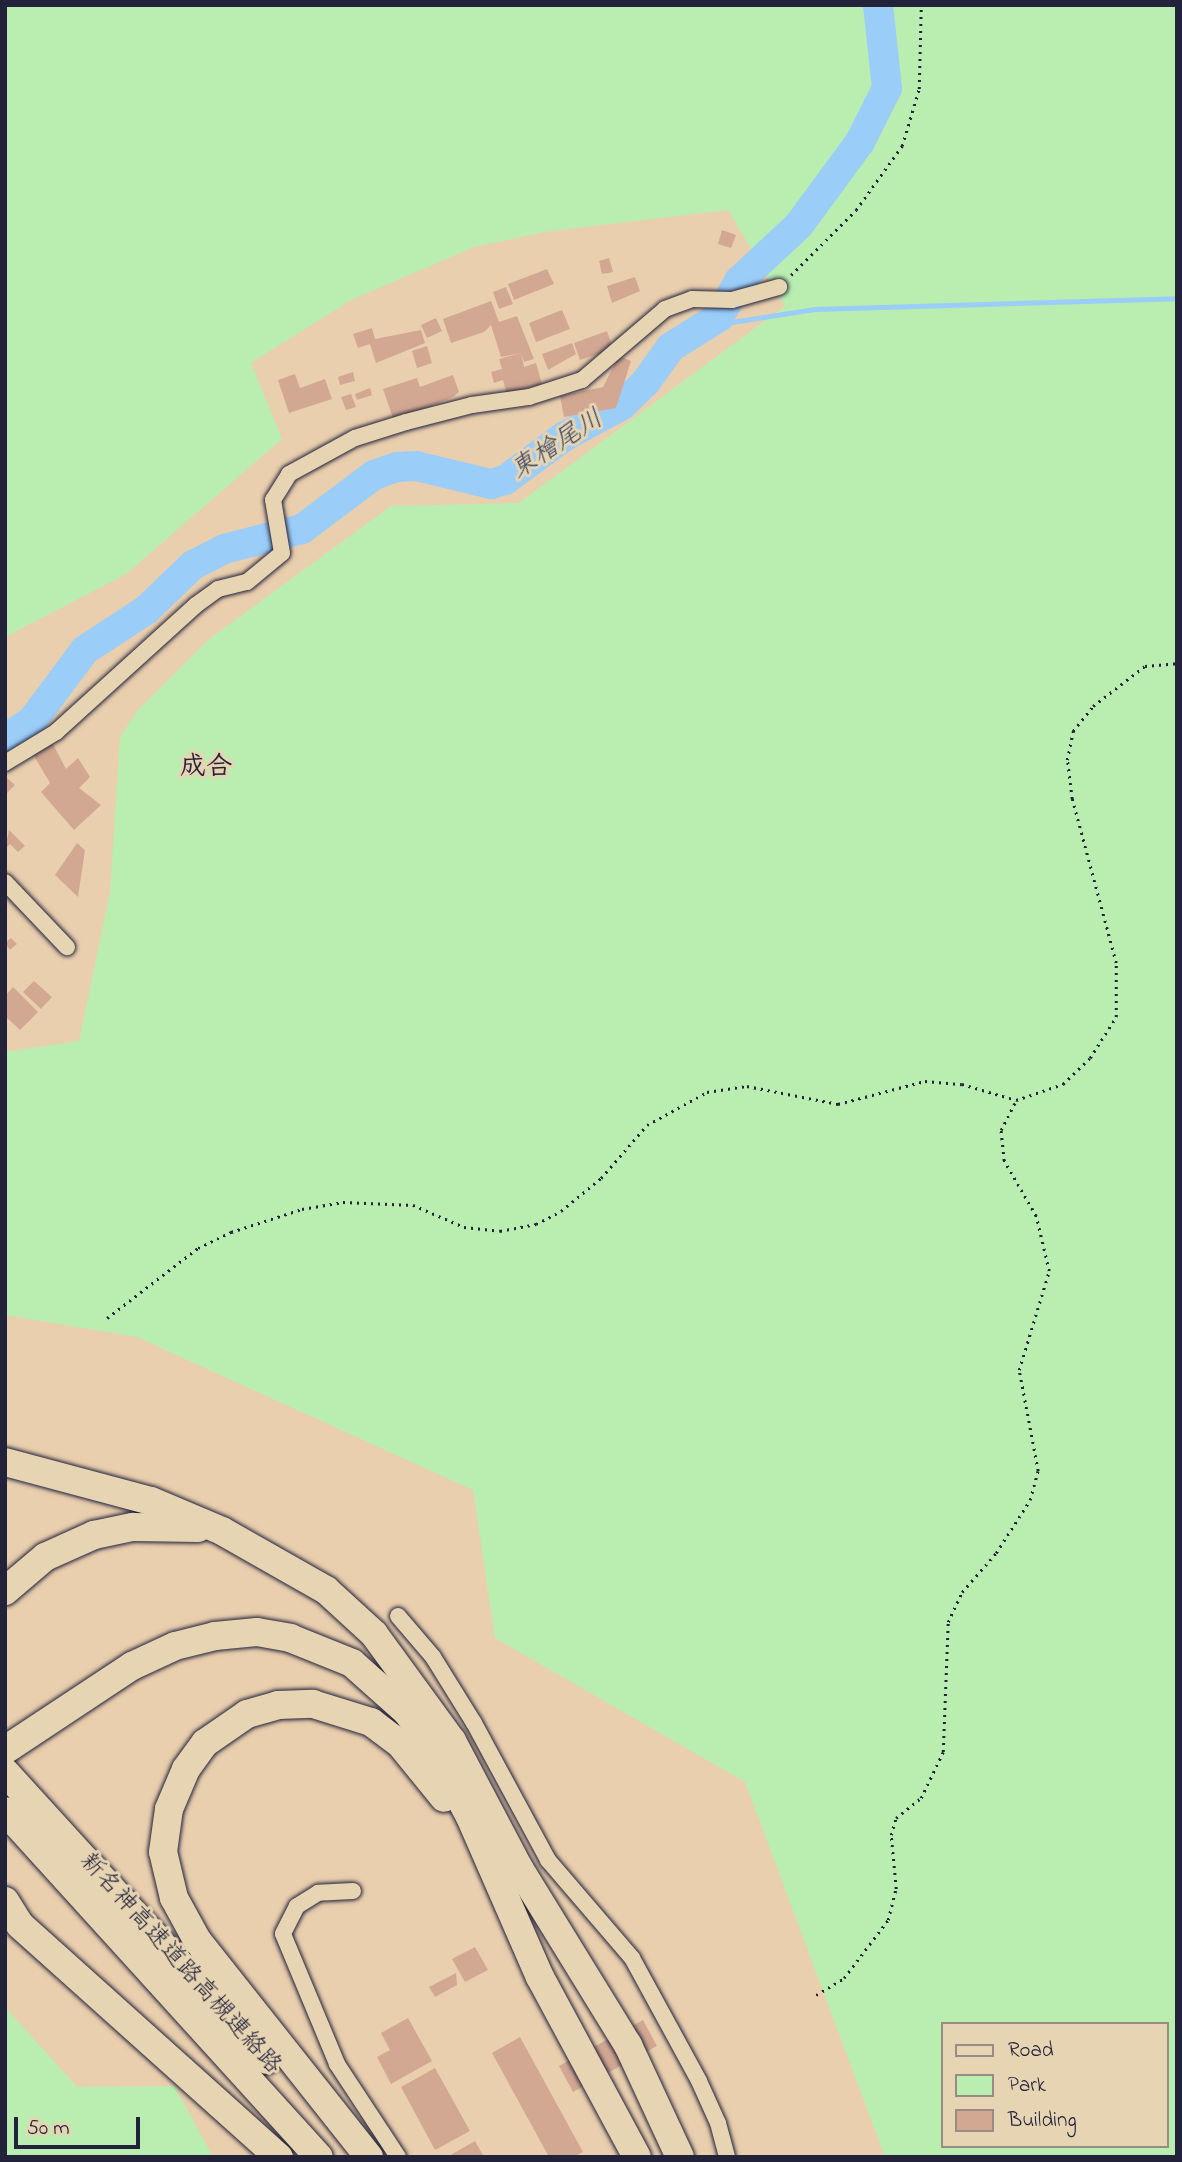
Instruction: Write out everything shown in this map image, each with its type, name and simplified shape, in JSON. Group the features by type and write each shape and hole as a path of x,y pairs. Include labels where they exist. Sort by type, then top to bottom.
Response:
{"highway":[{"path":"5,1462 151,1501 222,1531 326,1590 374,1634 414,1685 452,1741 519,1868 622,2034 680,2157"},
{"path":"5,1591 45,1557 94,1535 154,1526 222,1531"},
{"path":"15,1744 132,1666 175,1646 215,1636 257,1632 290,1638 352,1663 407,1712 470,1816 540,1977 637,2157"},
{"path":"369,2157 223,1976 174,1898 163,1852 169,1809 186,1769 205,1743 247,1714 278,1705 313,1704 342,1710 371,1722 401,1745 432,1780 498,1879"},
{"name":"新名神高速道路高槻連絡路","path":"5,1772 355,2157"},
{"name":"新名神高速道路高槻連絡路","path":"5,1811 319,2157"},
{"path":"5,1901 20,1925 279,2157"}],"street":[{"path":"5,763 56,732 105,682 196,605 218,590 247,582 282,553 273,500 289,474 355,438 472,405 529,397 582,380 665,309 692,299 732,300 779,287"},
{"path":"5,882 67,947"},
{"path":"398,1616 433,1657 454,1690 554,1868 632,1958 699,2081 718,2123 727,2157"},
{"path":"354,1891 318,1893 298,1906 283,1934 337,2064 398,2157"}],"path":[{"path":"779,287 856,211 902,146 919,89 921,5"},
{"path":"107,1318 198,1248 231,1231 302,1209 343,1202 413,1205 464,1227 500,1231 536,1224 561,1211 601,1178 647,1125 707,1092 747,1086 838,1104 925,1081 962,1084 1016,1100 1063,1084 1090,1058 1116,1017 1116,963 1072,799 1067,760 1073,731 1093,706 1145,666 1177,663"},
{"path":"816,1995 845,1978 888,1920 896,1889 891,1835 896,1818 921,1798 943,1752 948,1622 962,1592 996,1553 1030,1500 1038,1471 1019,1370 1049,1271 1036,1216 1004,1161 1001,1130 1016,1100"}],"green space":[{"path":"5,5 1177,5 1177,2157 885,2157 745,1782 495,1638 473,1490 137,1337 5,1315 5,1052 79,1041 110,892 120,737 137,711 208,640 391,506 519,503 785,306 728,210 550,231 474,247 351,300 251,363 282,439 126,574 5,637"},
{"path":"5,2007 77,2087 174,2086 213,2157 5,2157"}],"building":[{"path":"722,230 736,235 731,248 718,244"},
{"path":"609,258 613,272 602,274 599,261"},
{"path":"547,269 554,284 514,300 508,284"},
{"path":"635,277 640,291 612,303 607,286"},
{"path":"506,287 513,304 499,309 493,292"},
{"path":"491,301 499,322 517,316 534,359 524,362 521,353 501,357 491,325 484,332 451,343 443,319"},
{"path":"562,310 570,329 536,342 529,323"},
{"path":"436,318 442,331 427,338 421,325"},
{"path":"372,328 375,339 421,330 425,343 376,363 370,344 358,348 353,334"},
{"path":"607,331 613,349 580,360 574,343"},
{"path":"572,343 576,354 548,370 542,354"},
{"path":"427,346 432,363 417,368 412,351"},
{"path":"521,353 524,367 536,363 542,384 507,394 503,380 494,383 491,372 502,369 499,359"},
{"path":"619,356 631,361 616,408 564,417 560,396 603,387"},
{"path":"353,372 355,381 340,385 338,377"},
{"path":"295,374 300,388 325,379 332,399 289,413 278,380"},
{"path":"453,375 459,392 453,397 394,421 383,389 417,378 420,387"},
{"path":"370,388 372,395 357,400 355,394"},
{"path":"351,394 356,407 346,410 341,397"},
{"path":"53,744 66,769 78,758 90,777 79,788 101,805 74,830 41,792 50,783 31,751"},
{"path":"5,776 15,785 5,795"},
{"path":"9,830 25,846 18,852 10,844 5,849"},
{"path":"77,843 85,850 78,897 55,875"},
{"path":"11,938 17,944 10,950 5,943"},
{"path":"34,981 52,997 41,1009 23,992"},
{"path":"13,987 38,1012 20,1030 5,1016 5,996"},
{"path":"475,1947 488,1970 465,1982 452,1959"},
{"path":"456,1973 457,1985 435,1997 429,1987"},
{"path":"408,2018 432,2061 391,2084 377,2057 390,2050 381,2033"},
{"path":"643,2020 657,2046 573,2092 559,2066"},
{"path":"520,2037 583,2152 574,2157 549,2157 492,2053"},
{"path":"435,2068 470,2131 435,2150 401,2087"},
{"path":"475,2141 484,2157 447,2157"}],"waterway":[{"name":"東檜尾川","path":"5,739 32,721 85,650 146,610 193,565 224,549 302,529 374,475 397,467 416,466 491,484 505,480 565,436 622,405 645,383 671,347 719,317 739,281 799,225 860,142 887,88 878,5"},
{"path":"706,326 815,309 1177,298"}],"district":[{"name":"成合","path":"206,769"}]}
